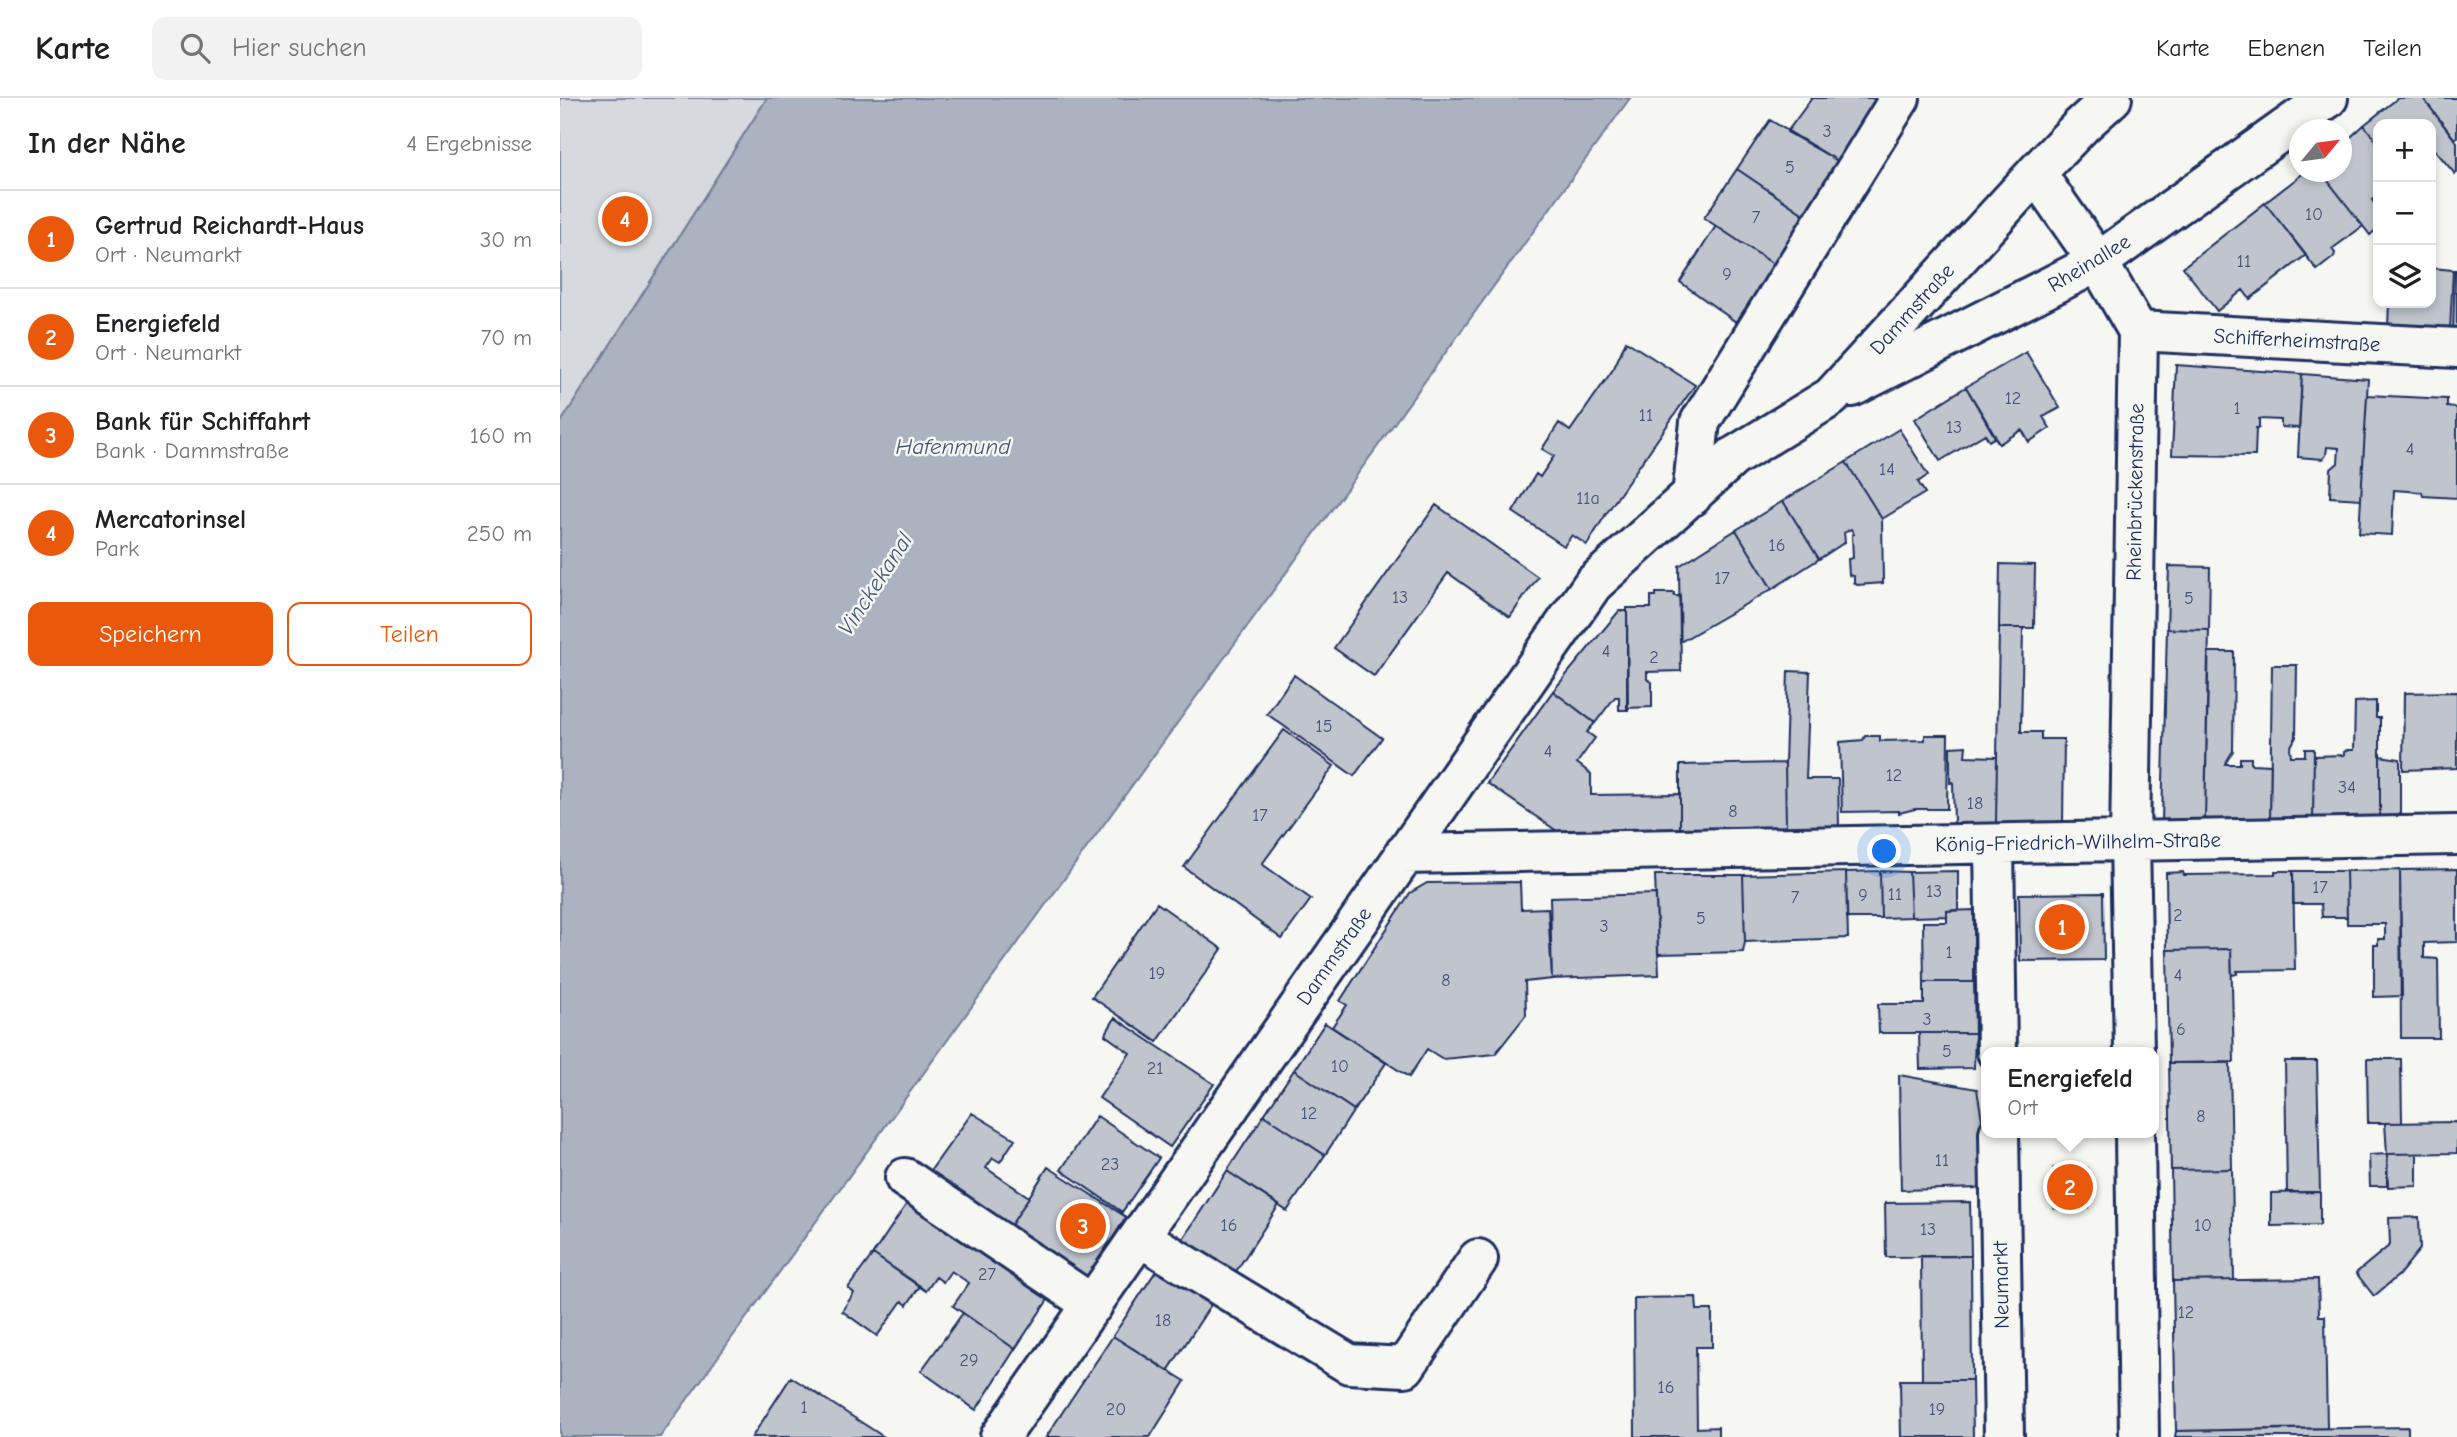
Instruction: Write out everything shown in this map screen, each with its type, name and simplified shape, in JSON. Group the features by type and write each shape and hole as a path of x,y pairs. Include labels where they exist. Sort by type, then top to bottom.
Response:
{"street":[{"path":"1692,496 1700,422 1900,98"},
{"name":"Dammstraße","path":"1000,1437 1594,584 1733,457 1831,397 2036,173 2112,98"},
{"name":"Rheinallee","path":"1831,397 2098,262 2328,98"},
{"path":"2036,173 2098,262 2138,331"},
{"name":"Schifferheimstraße","path":"2138,331 2457,348"},
{"name":"Rheinbrückenstraße","path":"2130,841 2138,331"},
{"name":"König-Friedrich-Wilhelm-Straße","path":"1404,854 1495,868 1994,844 2457,835"},
{"path":"2130,841 2134,1047"},
{"path":"1994,844 1997,1047"},
{"name":"Neumarkt","path":"1999,1138 2004,1437"},
{"path":"2135,1138 2139,1437"},
{"path":"905,1178 1093,1305"},
{"path":"1140,1237 1349,1364 1405,1367 1478,1259"}],"shaded area":[{"path":"560,98 767,98 560,424"}],"water":[{"name":"Hafenmund","path":"767,98 1630,98 660,1437 560,1437 560,424"},
{"path":"2053,1168 2088,1168 2089,1208 2054,1209"}],"building":[{"path":"1812,98 1872,98 1883,105 1843,164 1787,132"},
{"path":"2398,98 2423,98 2457,142 2457,173 2455,174 2436,151 2436,119 2373,119 2373,137 2364,125"},
{"path":"2423,98 2457,98 2457,137 2454,139"},
{"path":"1770,120 1843,164 1808,217 1737,169"},
{"path":"2364,125 2373,137 2373,232 2370,235 2329,182 2352,182 2352,136"},
{"path":"1737,169 1808,217 1775,265 1704,218"},
{"path":"2292,182 2329,182 2363,226 2332,249 2334,257 2317,270 2265,203"},
{"path":"2265,203 2306,255 2250,299 2243,290 2217,311 2183,267"},
{"path":"1716,226 1775,265 1736,322 1680,282"},
{"path":"2436,268 2453,270 2450,330 2388,326 2389,308 2436,308"},
{"path":"2455,270 2457,330 2453,330"},
{"path":"1626,341 1695,385 1587,545 1572,535 1564,546 1513,512 1536,474 1540,477 1554,456 1542,449 1559,423 1570,431 1614,368"},
{"path":"2026,352 2060,408 2043,417 2050,428 2029,442 2022,430 1999,444 1966,387"},
{"path":"2176,365 2302,374 2299,428 2281,427 2281,420 2259,419 2255,456 2172,455"},
{"path":"2302,374 2368,379 2361,499 2330,497 2331,469 2338,463 2339,448 2327,447 2323,459 2298,457"},
{"path":"1966,387 1996,437 1989,441 1985,434 1940,461 1915,419"},
{"path":"2367,395 2447,399 2447,407 2457,408 2457,498 2423,496 2422,492 2394,490 2392,535 2359,533"},
{"path":"1899,429 1928,475 1918,482 1925,493 1882,519 1846,462"},
{"path":"1846,462 1882,519 1883,583 1857,585 1854,576 1849,575 1848,559 1853,558 1854,534 1851,529 1844,533 1845,542 1819,559 1783,501"},
{"path":"1783,501 1819,559 1772,589 1736,530"},
{"path":"1436,505 1538,577 1510,617 1448,573 1374,676 1334,648"},
{"path":"1736,530 1772,589 1680,642 1679,566"},
{"path":"2000,564 2035,565 2034,628 1999,628"},
{"path":"2169,566 2210,567 2209,630 2167,629"},
{"path":"1656,593 1674,593 1674,596 1680,596 1681,671 1647,672 1647,679 1652,682 1652,707 1627,708 1627,608 1651,608 1651,596 1656,596"},
{"path":"1619,611 1627,611 1628,710 1619,710 1619,697 1615,697 1595,723 1553,691"},
{"path":"1999,628 2023,628 2021,732 2041,732 2041,739 2064,739 2063,823 1996,823"},
{"path":"2167,629 2209,630 2205,821 2162,821"},
{"path":"2208,652 2234,652 2233,751 2225,764 2240,764 2240,758 2251,758 2251,764 2271,765 2270,820 2205,821"},
{"path":"2272,665 2297,665 2296,737 2290,748 2291,756 2305,756 2305,749 2314,749 2313,819 2270,820"},
{"path":"1788,671 1810,672 1806,779 1838,779 1839,826 1786,827"},
{"path":"1294,675 1382,738 1354,776 1267,714"},
{"path":"1553,691 1595,723 1587,732 1595,738 1577,763 1591,774 1591,795 1680,794 1680,829 1557,831 1487,783"},
{"path":"2457,692 2457,768 2403,770 2404,693"},
{"path":"2376,701 2376,718 2380,718 2380,818 2313,819 2314,756 2344,755 2347,750 2354,750 2355,702"},
{"path":"1284,730 1334,766 1262,864 1311,899 1282,939 1184,867"},
{"path":"1925,735 1948,735 1947,809 1915,809 1899,813 1842,812 1840,742 1863,740 1865,736 1880,736 1880,741 1925,740"},
{"path":"1966,746 1965,756 1997,757 1996,823 1954,824 1950,747"},
{"path":"2380,756 2400,759 2400,818 2380,818"},
{"path":"1785,763 1786,827 1680,829 1680,765"},
{"path":"2457,869 2457,942 2424,943 2424,958 2438,959 2439,1038 2401,1038 2400,870"},
{"path":"2400,870 2402,996 2374,997 2374,945 2378,945 2378,939 2385,939 2385,924 2347,924 2346,871"},
{"path":"1880,871 1881,918 1847,918 1846,872"},
{"path":"1880,871 1909,872 1911,917 1881,918"},
{"path":"1958,871 1958,910 1947,911 1947,916 1911,917 1909,872"},
{"path":"2275,871 2293,871 2295,970 2237,971 2237,974 2232,975 2231,949 2167,950 2166,873 2275,874"},
{"path":"2293,871 2346,871 2347,917 2322,917 2321,904 2293,904"},
{"path":"1846,872 1848,938 1745,942 1743,875"},
{"path":"1655,875 1743,875 1743,952 1658,954"},
{"path":"1520,882 1521,909 1548,908 1552,979 1525,982 1526,1015 1495,1054 1443,1059 1427,1049 1409,1077 1332,1027 1347,1005 1340,1001 1410,893 1427,883"},
{"path":"2103,893 2104,960 2020,961 2019,894"},
{"path":"1656,894 1659,975 1552,979 1550,897"},
{"path":"1157,903 1222,949 1157,1042 1092,997"},
{"path":"1974,910 1974,982 1924,982 1923,922 1947,922 1947,911"},
{"path":"2231,949 2234,1062 2169,1063 2167,950"},
{"path":"1924,982 1974,982 1975,1033 1879,1033 1878,1004 1924,1004"},
{"path":"1115,1018 1214,1084 1170,1147 1099,1098 1130,1053 1105,1035"},
{"path":"1325,1023 1386,1063 1354,1110 1294,1070"},
{"path":"1919,1033 1975,1033 1974,1068 1920,1069"},
{"path":"2367,1059 2401,1059 2402,1123 2368,1123"},
{"path":"2285,1061 2317,1061 2320,1192 2287,1192"},
{"path":"2169,1063 2230,1063 2232,1169 2171,1170"},
{"path":"1294,1070 1354,1110 1325,1155 1264,1115"},
{"path":"1899,1075 1977,1089 1981,1138 1984,1138 1982,1188 1901,1190"},
{"path":"972,1113 1015,1139 1000,1162 993,1158 986,1168 1029,1197 1010,1227 926,1177"},
{"path":"1264,1115 1325,1155 1287,1211 1227,1171"},
{"path":"1097,1116 1159,1158 1122,1212 1061,1170"},
{"path":"2457,1122 2457,1153 2387,1154 2385,1123"},
{"path":"2387,1154 2387,1186 2370,1186 2369,1155"},
{"path":"2387,1154 2417,1154 2417,1186 2388,1187"},
{"path":"1048,1167 1126,1217 1088,1277 1010,1227"},
{"path":"2232,1169 2234,1280 2173,1281 2171,1170"},
{"path":"1227,1171 1279,1205 1231,1279 1179,1245"},
{"path":"2320,1192 2320,1225 2271,1226 2271,1193"},
{"path":"910,1199 1051,1295 1015,1349 953,1306 969,1283 951,1271 943,1282 936,1277 926,1291 873,1254"},
{"path":"1970,1202 1971,1256 1886,1257 1885,1203"},
{"path":"2419,1217 2420,1249 2399,1275 2374,1296 2356,1273 2390,1245 2389,1218"},
{"path":"873,1254 920,1286 907,1305 902,1301 877,1336 842,1311 854,1293 848,1288"},
{"path":"1921,1256 1971,1256 1972,1380 1922,1380"},
{"path":"1158,1268 1212,1303 1168,1371 1113,1336"},
{"path":"2318,1279 2319,1316 2325,1316 2327,1428 2176,1431 2173,1281"},
{"path":"1696,1297 1697,1310 1712,1310 1712,1347 1696,1347 1697,1428 1718,1427 1718,1437 1635,1437 1634,1298"},
{"path":"963,1313 1015,1349 976,1410 921,1371"},
{"path":"1113,1336 1185,1381 1150,1437 1046,1437"},
{"path":"791,1377 884,1437 752,1437"},
{"path":"1900,1380 1972,1380 1973,1437 1901,1437"},
{"path":"2408,1427 2408,1437 2175,1437 2176,1431"}],"place":[{"name":"Mercatorinsel","path":"625,219"},
{"name":"Gertrud Reichardt-Haus","path":"2062,927"},
{"name":"Energiefeld","path":"2070,1187"},
{"name":"Bank für Schiffahrt","path":"1083,1226"}],"water label":[{"name":"Vinckekanal","path":"875,584"}]}
